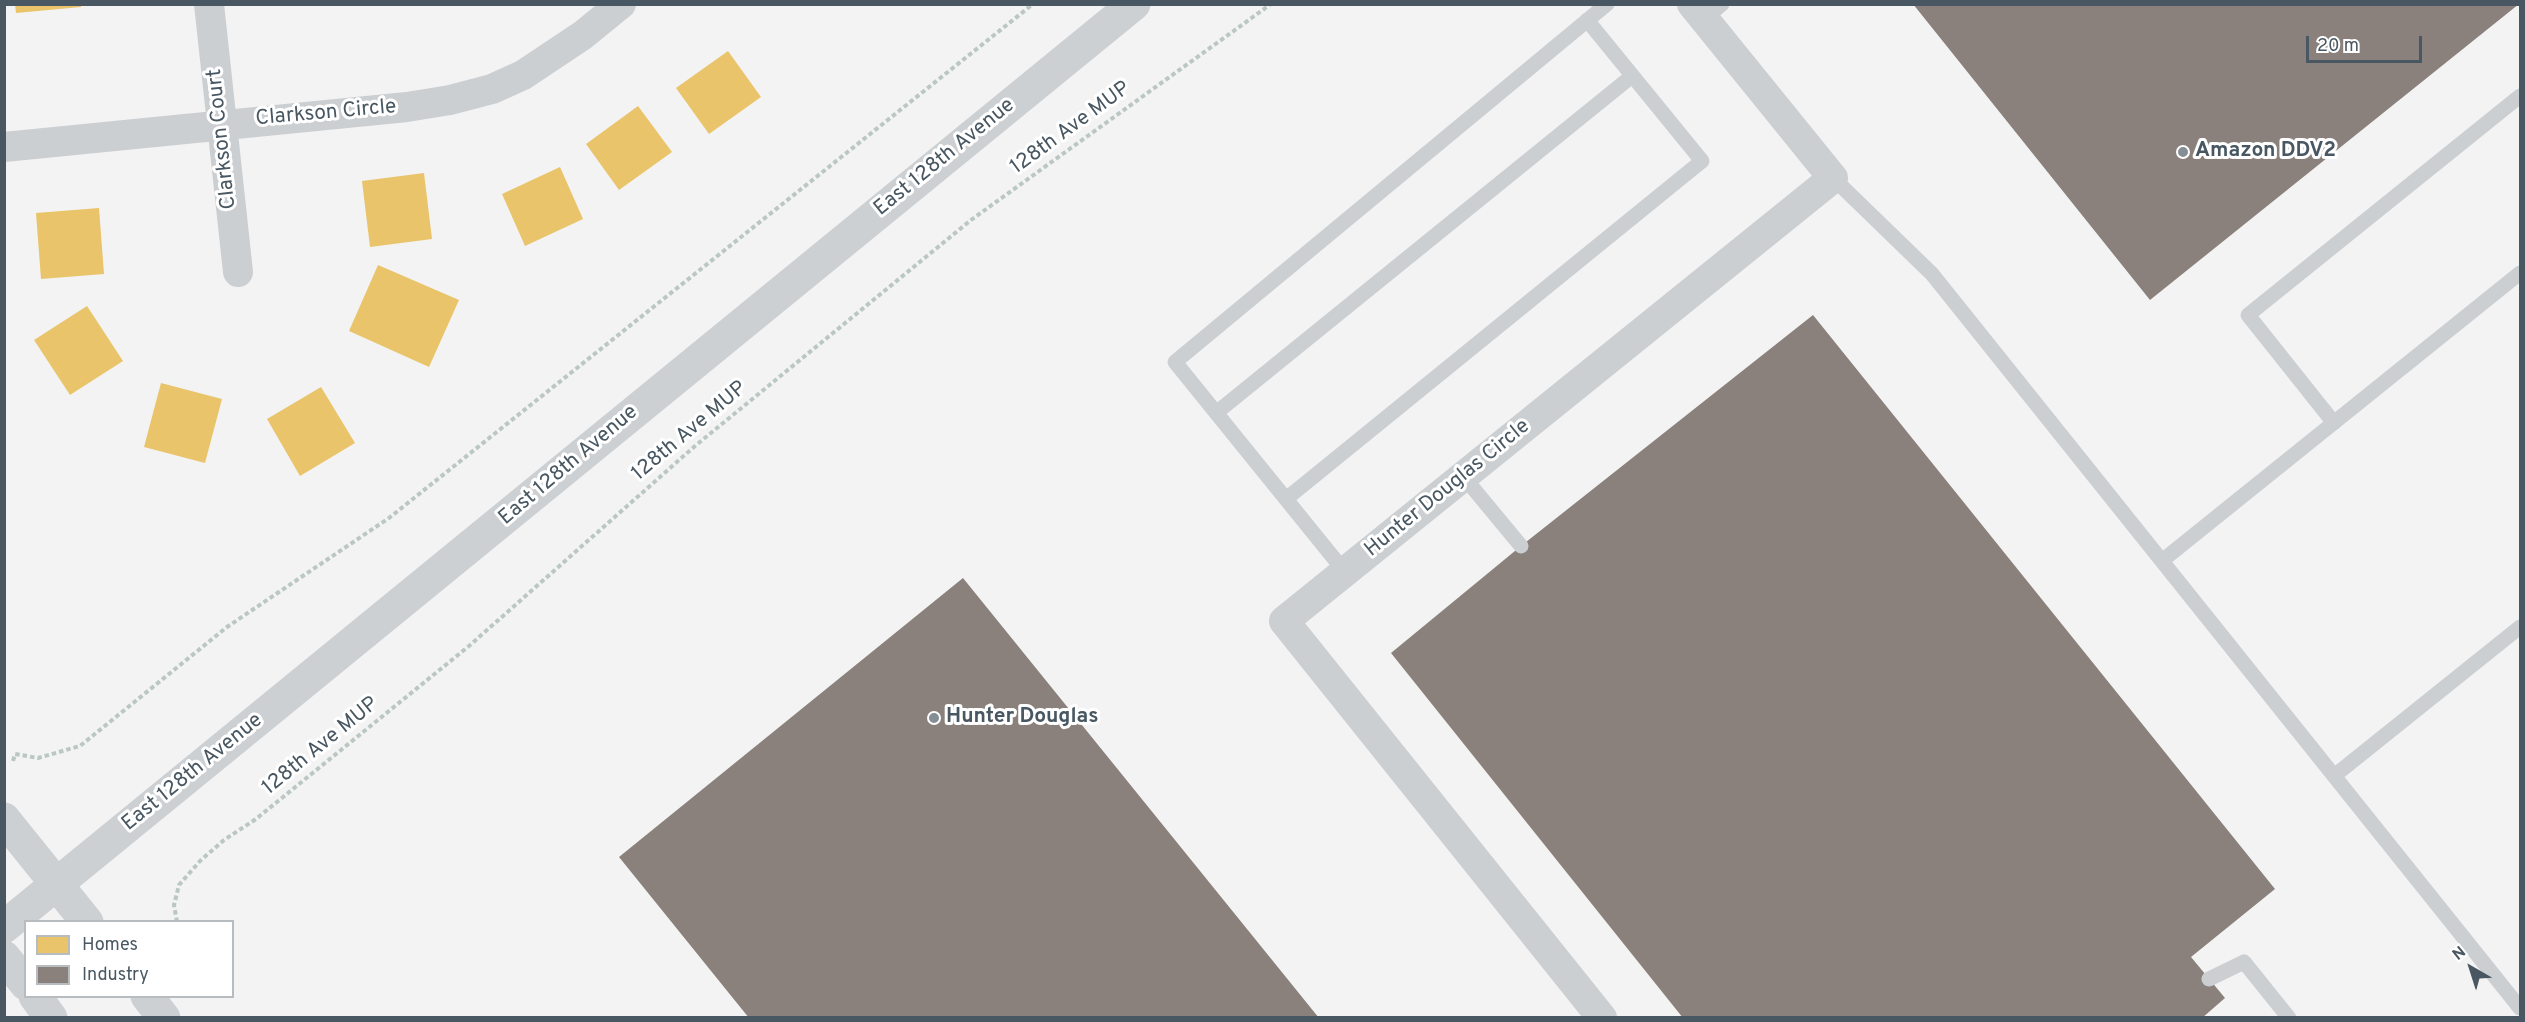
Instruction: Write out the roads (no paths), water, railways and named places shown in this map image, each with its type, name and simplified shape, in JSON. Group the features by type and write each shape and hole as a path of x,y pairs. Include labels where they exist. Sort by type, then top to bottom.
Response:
{"main road":[{"name":"East 128th Avenue","path":"4,927 1134,4"},
{"path":"4,819 86,920"},
{"path":"4,957 24,982"},
{"path":"37,998 51,1017"},
{"path":"149,998 164,1017"}],"street":[{"name":"Clarkson Court","path":"209,4 238,273"},
{"name":"Clarkson Circle","path":"4,147 221,123 407,107 450,100 492,89 523,75 583,35 621,4"},
{"path":"1706,9 1833,178"},
{"name":"Hunter Douglas Circle","path":"1602,1017 1284,621 1833,178"}],"lane":[{"path":"1345,572 1175,363 1606,4"},
{"path":"1286,499 1702,161 1587,20"},
{"path":"1216,413 1632,76"},
{"path":"2334,423 2248,315 2520,96"},
{"path":"1833,178 1932,274 2520,1008"},
{"path":"2163,560 2520,273"},
{"path":"1463,476 1521,546"},
{"path":"2334,776 2520,627"},
{"path":"2209,979 2244,962 2289,1017"}],"place":[{"name":"Amazon DDV2","path":"2183,152"},
{"name":"Hunter Douglas","path":"934,718"}]}
